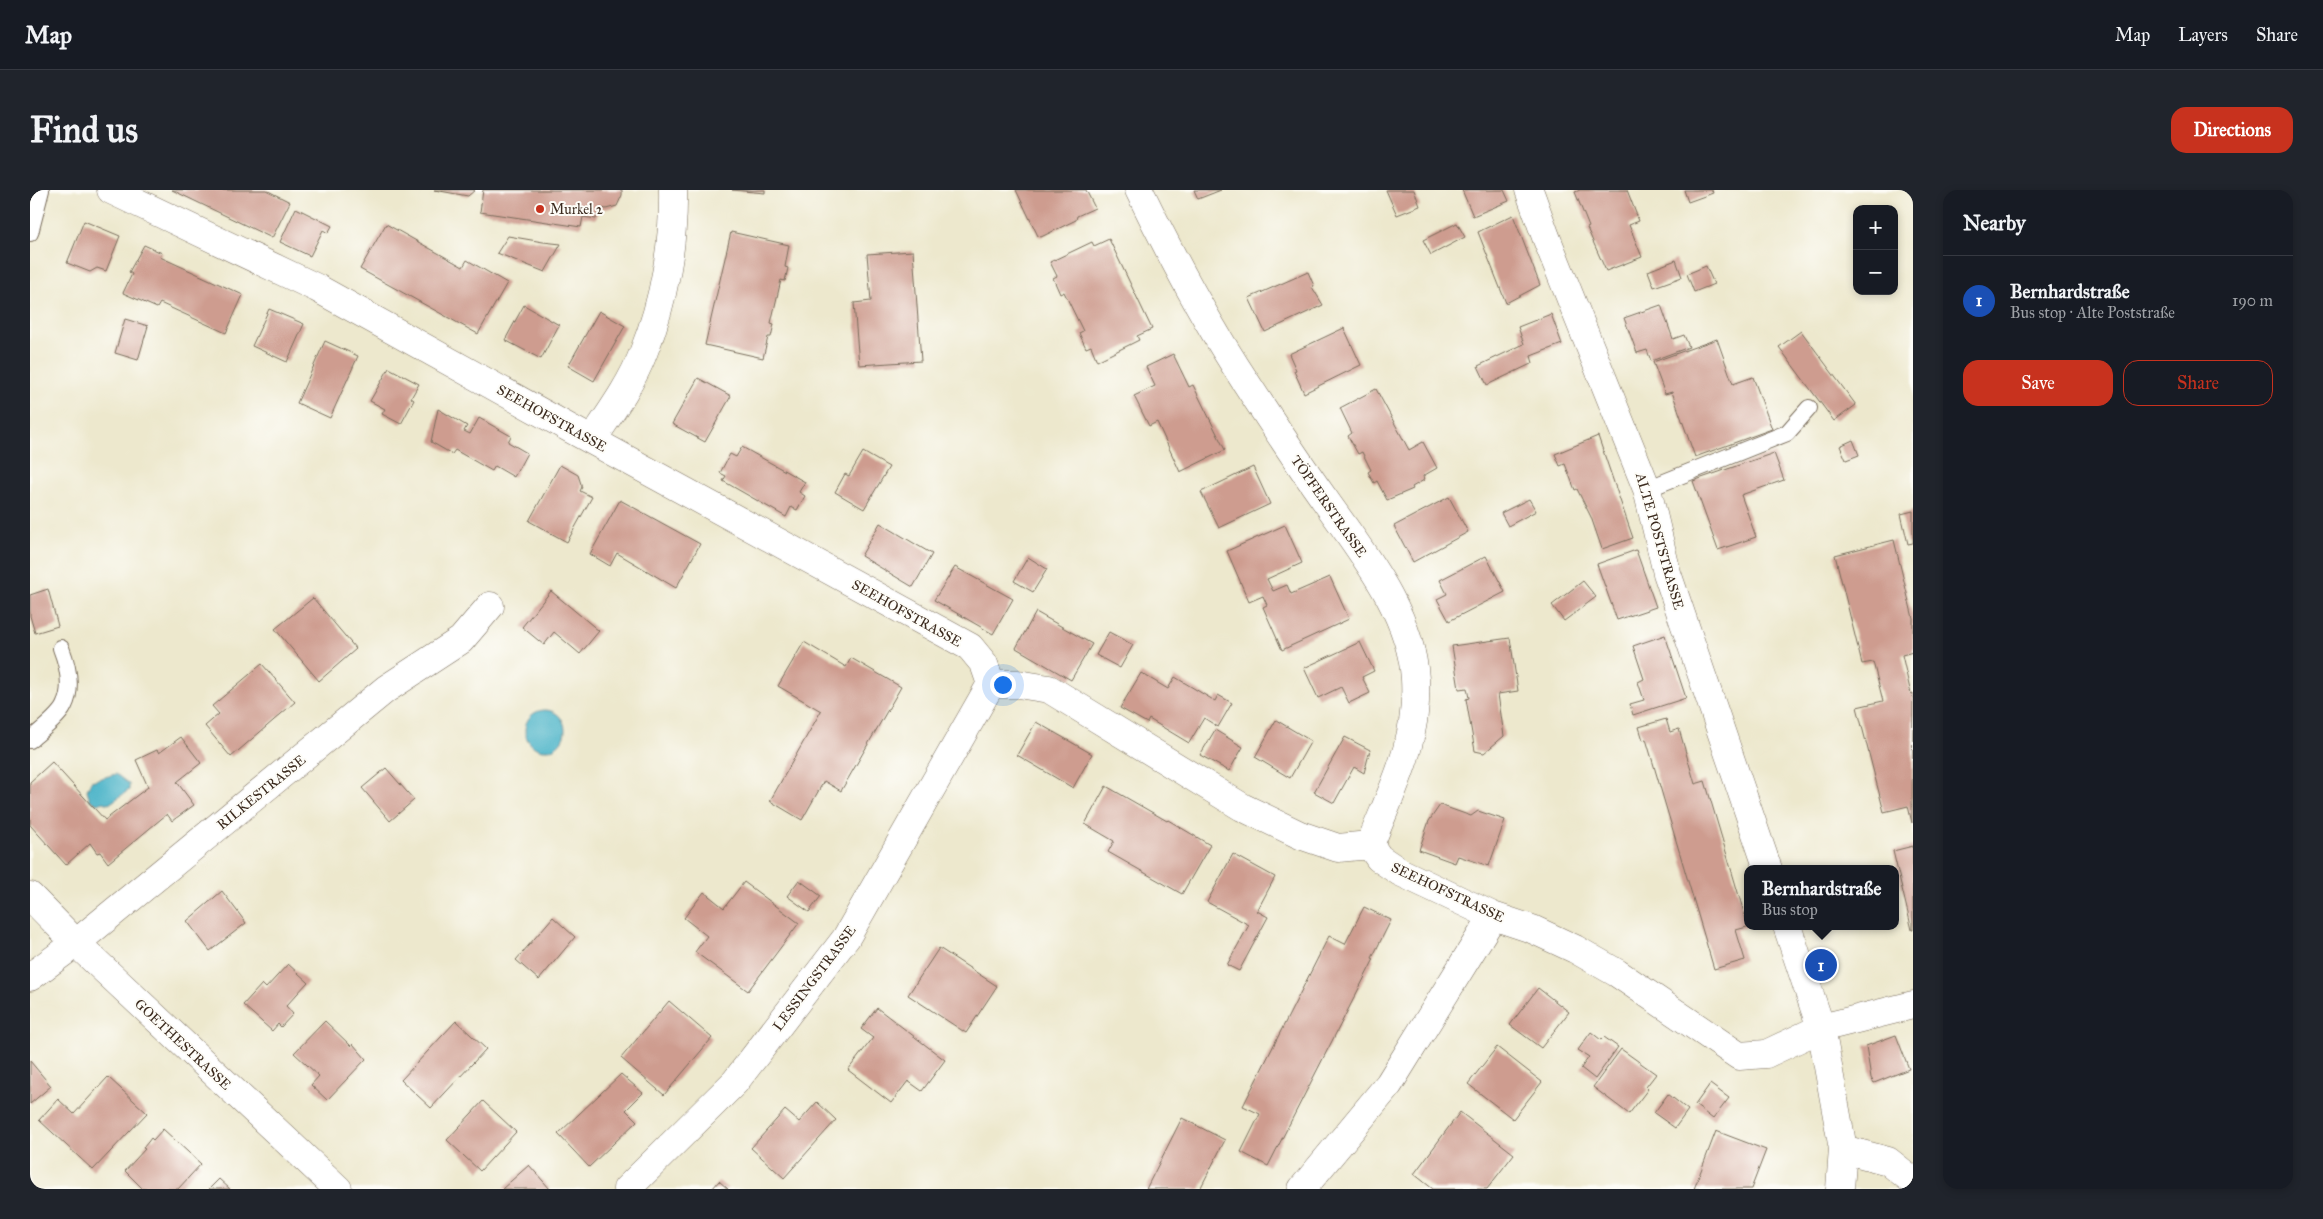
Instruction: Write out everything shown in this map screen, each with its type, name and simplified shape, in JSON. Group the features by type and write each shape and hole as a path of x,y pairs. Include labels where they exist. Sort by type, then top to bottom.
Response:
{"street":[{"name":"SEEHOFSTRASSE","path":"111,190 317,288 970,647 984,664 991,684"},
{"path":"592,440 621,396 644,352 664,284 673,209 673,190"},
{"name":"TÖPFERSTRASSE","path":"1139,190 1182,276 1216,334 1284,440 1382,582 1405,632 1415,679 1413,726 1399,778 1370,845"},
{"name":"ALTE POSTSTRASSE","path":"1529,190 1647,489 1667,573 1767,865"},
{"name":"RILKESTRASSE","path":"30,977 76,943 386,689 461,640 490,606"},
{"path":"991,684 1018,684 1049,689 1242,807 1300,835 1338,848 1370,845"},
{"name":"LESSINGSTRASSE","path":"627,1189 735,1082 846,938 991,684"},
{"name":"SEEHOFSTRASSE","path":"1370,845 1379,858 1400,872 1493,916 1532,929 1584,954 1617,973 1740,1056 1766,1054 1821,1028 1913,1005"},
{"name":"GOETHESTRASSE","path":"30,896 76,943 338,1189"},
{"path":"1302,1189 1389,1084 1493,916"},
{"path":"1788,930 1821,1028 1843,1149 1840,1189"},
{"path":"1843,1149 1888,1161 1913,1181"}],"lane":[{"path":"30,232 41,190"},
{"path":"1647,489 1787,433 1809,408"},
{"path":"30,740 64,707 69,688 68,666 62,648"}],"water":[{"path":"545,710 559,716 565,730 559,744 545,750 531,744 525,730 531,716"},
{"path":"116,774 129,784 129,790 109,804 104,802 97,804 90,800 87,790 91,781"}],"building":[{"path":"172,190 266,190 290,202 272,238"},
{"path":"434,190 475,190 468,196"},
{"name":"Murkel 2","path":"483,190 622,190 622,195 617,206 606,209 600,208 596,219 583,217 581,227 480,212"},
{"path":"732,190 765,190 765,193"},
{"path":"1016,190 1086,190 1095,208 1077,216 1076,220 1041,237 1038,236"},
{"path":"1194,190 1221,190 1198,199"},
{"path":"1386,190 1414,190 1420,206 1397,215"},
{"path":"1462,190 1504,190 1509,201 1473,216"},
{"path":"1580,190 1627,190 1639,221 1629,225 1642,257 1606,271 1587,228 1589,227 1575,192"},
{"path":"1684,190 1712,190 1713,193 1688,202"},
{"path":"296,208 332,226 328,233 323,230 310,256 280,242"},
{"path":"1513,215 1540,285 1506,303 1478,232"},
{"path":"84,221 120,236 106,271 97,268 90,272 67,263"},
{"path":"1457,223 1465,237 1431,255 1423,240"},
{"path":"386,224 463,267 467,260 507,283 478,334 360,269"},
{"path":"731,232 789,245 785,267 788,268 785,281 781,280 771,323 774,324 771,337 768,337 763,358 705,345"},
{"path":"508,236 561,244 545,272 497,253"},
{"path":"1109,239 1152,329 1137,336 1139,340 1097,361 1091,346 1086,348 1079,333 1083,331 1064,292 1060,294 1053,278 1057,276 1050,262 1092,242 1094,246"},
{"path":"144,245 162,253 160,257 243,295 226,333 160,303 157,308 123,293 132,274 129,272"},
{"path":"913,251 921,361 859,365 854,303 871,301 867,254"},
{"path":"1676,260 1682,277 1654,287 1648,271"},
{"path":"1706,266 1714,284 1694,292 1687,274"},
{"path":"1308,272 1314,286 1312,287 1323,305 1265,332 1249,298"},
{"path":"524,305 559,325 541,359 505,340"},
{"path":"1661,305 1673,339 1684,335 1689,347 1651,361 1647,350 1637,353 1624,318"},
{"path":"269,309 304,324 287,362 252,346"},
{"path":"599,311 625,326 594,381 568,366"},
{"path":"1551,314 1562,344 1531,356 1533,363 1487,385 1478,366 1524,344 1518,327"},
{"path":"125,319 148,326 138,360 115,353"},
{"path":"1344,328 1361,365 1304,393 1289,354"},
{"path":"1801,331 1856,405 1834,421 1779,347"},
{"path":"1717,339 1733,384 1753,377 1772,429 1695,457 1672,392 1665,394 1653,362"},
{"path":"325,341 358,356 330,418 297,403"},
{"path":"1173,354 1189,387 1193,385 1225,450 1180,472 1157,422 1149,426 1134,396 1155,386 1146,367"},
{"path":"389,368 419,384 411,398 414,400 401,424 382,414 385,409 370,401"},
{"path":"698,378 731,396 705,442 672,424"},
{"path":"1376,389 1409,450 1423,442 1437,468 1423,476 1424,480 1412,487 1413,489 1387,500 1377,481 1374,483 1368,472 1371,470 1362,452 1358,454 1348,436 1352,433 1340,408"},
{"path":"438,409 467,426 464,431 470,434 479,418 511,436 508,442 527,453 514,477 495,466 492,471 455,450 452,454 431,442"},
{"path":"1598,436 1633,538 1602,549 1591,517 1577,489 1575,490 1565,464 1560,466 1555,454"},
{"path":"1853,440 1859,455 1846,460 1840,446"},
{"path":"742,447 805,482 799,492 805,496 797,510 791,507 786,517 723,481 726,476 720,473 730,454 736,457"},
{"path":"863,452 889,467 864,509 835,492 845,474 849,476"},
{"path":"1774,453 1784,480 1741,495 1756,537 1718,550 1693,481"},
{"path":"560,465 578,475 582,487 580,491 592,497 567,542 529,521"},
{"path":"1253,467 1270,504 1219,528 1201,492"},
{"path":"1449,497 1468,532 1413,562 1394,526"},
{"path":"1529,499 1536,511 1508,526 1501,513"},
{"path":"620,500 700,544 676,588 617,553 610,566 590,554"},
{"path":"1913,511 1913,543 1908,544 1901,514"},
{"path":"880,523 932,554 913,587 861,556"},
{"path":"1285,525 1302,563 1267,579 1273,591 1287,585 1291,594 1330,577 1349,619 1282,650 1263,607 1267,605 1263,596 1249,602 1227,551"},
{"path":"1894,540 1913,618 1913,652 1902,655 1911,694 1913,693 1912,823 1908,806 1884,812 1857,707 1883,701 1873,662 1862,664 1835,555"},
{"path":"1636,550 1656,607 1617,620 1597,564"},
{"path":"1486,556 1505,592 1449,621 1437,599 1447,594 1440,580"},
{"path":"1028,557 1047,569 1033,592 1014,581"},
{"path":"955,567 1013,599 993,634 934,600"},
{"path":"1583,581 1596,597 1564,621 1552,605"},
{"path":"48,589 58,626 35,633 30,616 30,595"},
{"path":"551,591 599,631 580,654 554,632 544,645 522,627"},
{"path":"313,598 356,649 319,681 275,629"},
{"path":"1036,612 1092,644 1071,680 1016,648"},
{"path":"1109,632 1133,645 1120,668 1096,655"},
{"path":"1665,635 1686,698 1633,715 1630,704 1644,700 1638,682 1644,679 1633,646"},
{"path":"1510,638 1518,691 1498,694 1504,736 1484,753 1475,751 1466,699 1469,698 1467,688 1459,689 1452,646"},
{"path":"804,642 846,667 851,658 901,687 841,791 824,781 802,820 770,801 821,711 778,686"},
{"path":"1360,642 1374,671 1362,677 1370,693 1349,703 1341,687 1318,698 1304,668"},
{"path":"262,664 295,702 231,757 205,726 219,714 212,706"},
{"path":"1141,673 1168,689 1175,677 1215,701 1218,695 1232,703 1218,727 1204,718 1189,743 1149,719 1147,723 1120,708"},
{"path":"1666,719 1670,732 1679,729 1695,784 1705,781 1744,913 1744,928 1736,930 1745,960 1714,969 1646,739 1643,740 1639,727"},
{"path":"1276,720 1311,741 1290,778 1255,757"},
{"path":"1036,722 1092,754 1073,788 1017,755"},
{"path":"1215,730 1243,747 1229,771 1200,755"},
{"path":"181,737 201,763 177,782 194,805 172,821 167,814 108,863 90,843 66,865 30,825 30,782 52,762 105,820 148,787 136,760 157,750 159,753"},
{"path":"1345,737 1370,750 1364,773 1354,767 1334,803 1314,792"},
{"path":"386,768 414,800 390,821 362,788"},
{"path":"1106,786 1210,845 1182,894 1108,852 1114,841 1085,824"},
{"path":"1440,805 1471,816 1478,811 1505,820 1489,866 1458,856 1455,863 1419,850 1429,821"},
{"path":"1913,846 1913,930 1899,876 1899,865 1896,865 1893,851"},
{"path":"1233,854 1275,877 1257,911 1268,917 1239,971 1227,965 1249,925 1207,902"},
{"path":"799,880 821,896 809,912 787,896"},
{"path":"744,882 799,923 748,991 695,952 707,936 684,918 704,892 724,908"},
{"path":"222,891 246,923 210,951 187,921"},
{"path":"1364,907 1391,920 1372,958 1374,959 1268,1166 1241,1152 1260,1114 1243,1106 1329,936 1345,944"},
{"path":"553,917 575,937 539,980 516,960"},
{"path":"939,948 997,986 966,1033 908,995"},
{"path":"288,964 308,982 286,1006 293,1014 281,1027 278,1024 272,1031 243,1005 262,984 266,988"},
{"path":"1538,988 1569,1012 1541,1048 1510,1025"},
{"path":"669,1001 712,1038 664,1095 621,1058"},
{"path":"877,1008 945,1060 922,1091 908,1081 891,1103 848,1070 873,1038 861,1029"},
{"path":"325,1021 351,1046 353,1044 366,1059 327,1100 311,1085 319,1076 294,1053"},
{"path":"456,1021 486,1049 431,1108 401,1080"},
{"path":"1591,1032 1601,1040 1604,1037 1618,1047 1595,1079 1581,1068 1589,1057 1578,1050"},
{"path":"1896,1035 1909,1069 1874,1083 1871,1078 1866,1046"},
{"path":"1497,1047 1542,1082 1513,1119 1468,1084"},
{"path":"1621,1049 1656,1074 1646,1087 1648,1089 1629,1114 1593,1087"},
{"path":"30,1061 51,1086 30,1104"},
{"path":"621,1074 643,1093 626,1110 637,1121 589,1167 558,1134"},
{"path":"108,1077 147,1113 93,1170 39,1120 58,1099 74,1114"},
{"path":"1710,1084 1729,1098 1713,1119 1695,1105"},
{"path":"1668,1094 1688,1110 1675,1128 1654,1113"},
{"path":"483,1101 516,1132 480,1171 447,1140"},
{"path":"817,1102 836,1120 784,1178 751,1148 785,1110 799,1122"},
{"path":"1460,1112 1514,1154 1487,1189 1433,1189 1414,1174"},
{"path":"1182,1118 1225,1140 1200,1189 1146,1189"},
{"path":"163,1129 201,1164 178,1189 143,1189 125,1171 145,1149 143,1148 151,1138 153,1140"},
{"path":"1716,1131 1766,1150 1751,1189 1694,1189"},
{"path":"529,1165 550,1189 502,1189"},
{"path":"219,1179 230,1189 209,1189"},
{"path":"719,1181 728,1189 712,1189"}],"place":[{"name":"Murkel 2","path":"540,209"},
{"name":"Bernhardstraße","path":"1821,965"}]}
